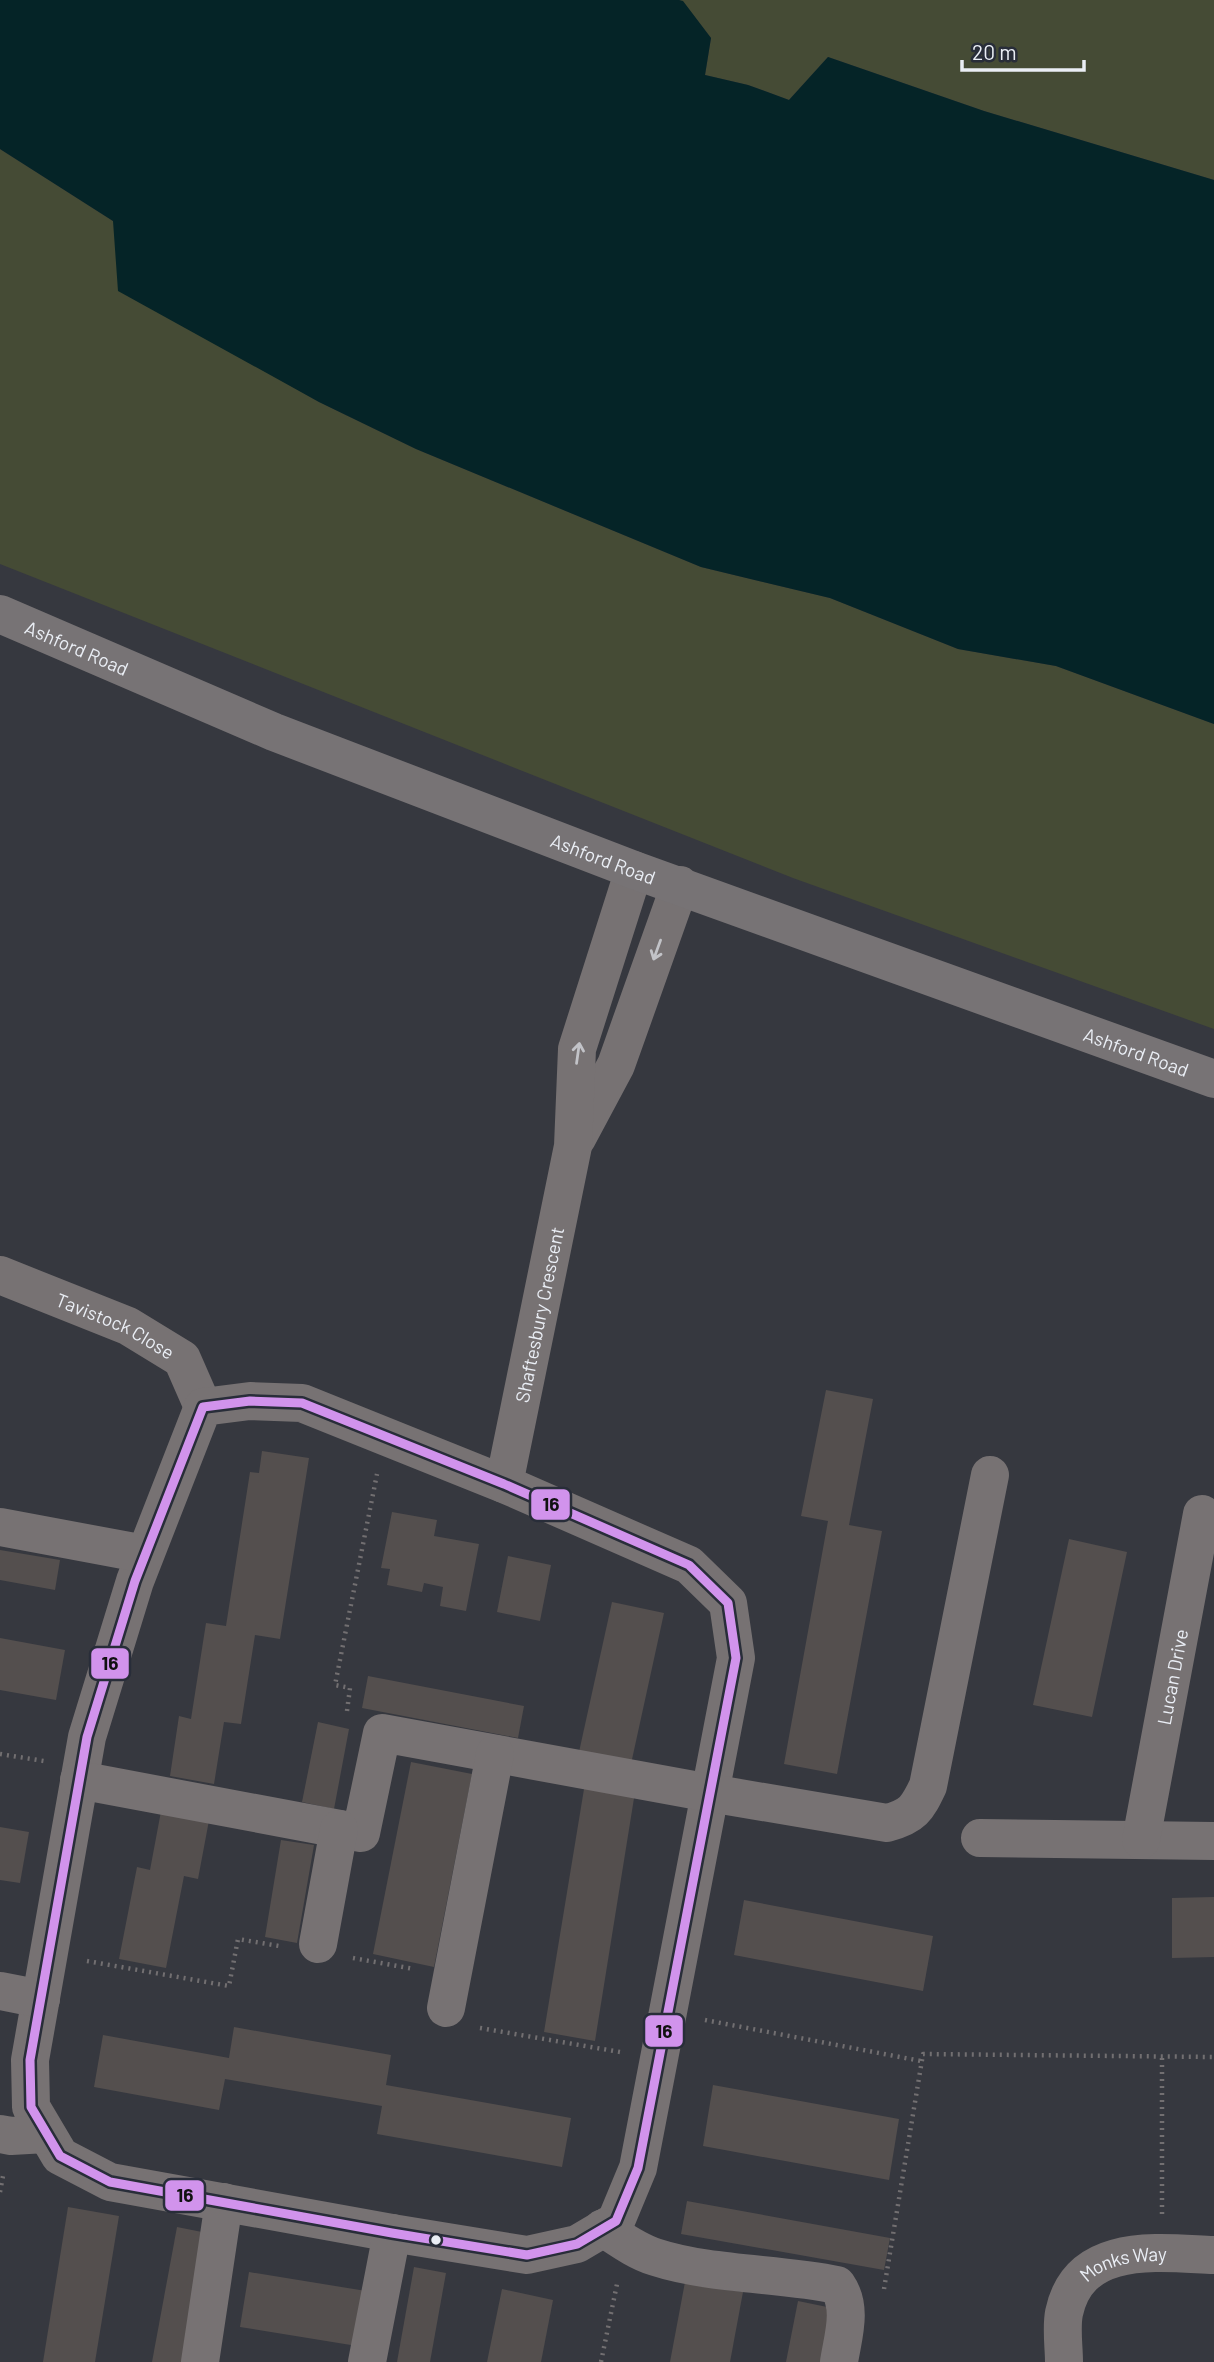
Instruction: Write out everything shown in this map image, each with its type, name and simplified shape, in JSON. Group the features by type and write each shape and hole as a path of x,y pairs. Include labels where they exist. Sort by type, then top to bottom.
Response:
{"main road":[{"name":"Ashford Road","path":"0,614 274,732 634,870 1214,1079"}],"street":[{"name":"Shaftesbury Crescent","path":"504,1484 573,1146 577,1049 634,870"},
{"name":"Shaftesbury Crescent","path":"573,1146 616,1065 680,886"},
{"name":"Tavistock Close","path":"0,1275 128,1326 182,1359 203,1407"},
{"path":"614,2235 616,2221 638,2168 736,1658 728,1603 689,1565 504,1484 302,1403 250,1401 203,1407 145,1553 87,1737 30,2060 31,2107 60,2156 110,2182 392,2233 527,2255 614,2235 657,2258 838,2285 844,2295 847,2314 839,2362"},
{"path":"79,1780 361,1833 382,1733 710,1794 887,1823 902,1819 917,1809 928,1786 990,1475"},
{"name":"Lucan Drive","path":"1141,1840 1202,1514"},
{"path":"0,1527 145,1553"},
{"path":"449,1992 495,1754"},
{"path":"317,1950 339,1829"},
{"path":"980,1838 1214,1841"},
{"path":"0,1991 41,1999"},
{"path":"0,2134 46,2134"},
{"path":"200,2362 224,2202"},
{"path":"367,2362 392,2233"},
{"name":"Monks Way","path":"1064,2362 1064,2314 1076,2284 1092,2267 1123,2255 1214,2255"}],"path":[{"path":"382,1733 347,1714 350,1688 335,1685 385,1436"},
{"path":"48,1954 229,1986 238,1939 317,1950 449,1992 455,2024 659,2059"},
{"path":"668,2013 921,2062"},
{"path":"883,2294 923,2054 1214,2057"},
{"path":"1162,2057 1162,2254"},
{"path":"601,2362 614,2235"}],"shaded area":[{"path":"0,0 679,0 683,1 711,38 705,75 748,85 789,100 828,57 984,111 1214,180 1214,724 1056,666 958,649 830,598 701,567 416,449 319,402 118,291 113,221 0,149"},
{"path":"679,0 1214,0 1214,180 984,111 828,57 789,100 748,85 705,75 711,38"},
{"path":"0,149 113,221 238,356 319,402 416,449 701,567 830,598 958,649 1056,666 1214,724 1214,1029 793,878 0,564"}],"building":[{"path":"826,1390 873,1399 849,1525 882,1531 837,1774 784,1764 828,1521 801,1516"},
{"path":"262,1451 309,1458 280,1639 255,1635 241,1724 224,1722 214,1784 170,1776 179,1716 191,1719 206,1623 226,1626 250,1472 259,1473"},
{"path":"392,1512 437,1520 434,1536 479,1544 466,1611 440,1606 443,1587 424,1583 422,1592 387,1585 390,1569 381,1568"},
{"path":"1069,1539 1127,1552 1092,1717 1033,1705"},
{"path":"0,1550 60,1560 55,1590 0,1580"},
{"path":"508,1556 551,1565 540,1621 497,1612"},
{"path":"612,1602 664,1613 631,1764 579,1752"},
{"path":"0,1638 65,1650 56,1700 0,1690"},
{"path":"368,1676 524,1706 518,1738 362,1708"},
{"path":"318,1722 349,1729 334,1809 302,1802"},
{"path":"411,1762 472,1774 434,1967 373,1954"},
{"path":"585,1783 635,1792 595,2041 544,2032"},
{"path":"162,1806 210,1815 198,1879 184,1876 166,1968 119,1959 137,1867 150,1870"},
{"path":"0,1827 29,1832 20,1883 0,1880"},
{"path":"281,1840 314,1845 297,1943 265,1937"},
{"path":"1214,1897 1214,1957 1172,1958 1172,1898"},
{"path":"744,1900 933,1936 923,1991 734,1955"},
{"path":"234,2027 391,2055 386,2085 571,2118 562,2167 377,2134 382,2106 225,2079 219,2110 94,2087 103,2035 229,2058"},
{"path":"713,2085 899,2119 889,2180 703,2146"},
{"path":"687,2201 890,2238 884,2270 681,2234"},
{"path":"68,2207 119,2216 95,2362 43,2362"},
{"path":"177,2227 212,2234 188,2362 152,2362"},
{"path":"414,2267 446,2273 430,2362 397,2362"},
{"path":"249,2272 366,2291 357,2346 240,2327"},
{"path":"685,2282 743,2292 730,2362 670,2362"},
{"path":"502,2289 553,2300 541,2362 487,2362"},
{"path":"798,2301 832,2308 821,2362 786,2362"}],"transit line":[{"name":"16","path":"250,1401 302,1403 504,1484 689,1565 728,1603 736,1658 638,2168 616,2221 577,2244 527,2255 110,2182 60,2156 31,2107 30,2060 87,1737 135,1581 203,1407 250,1401"}]}
